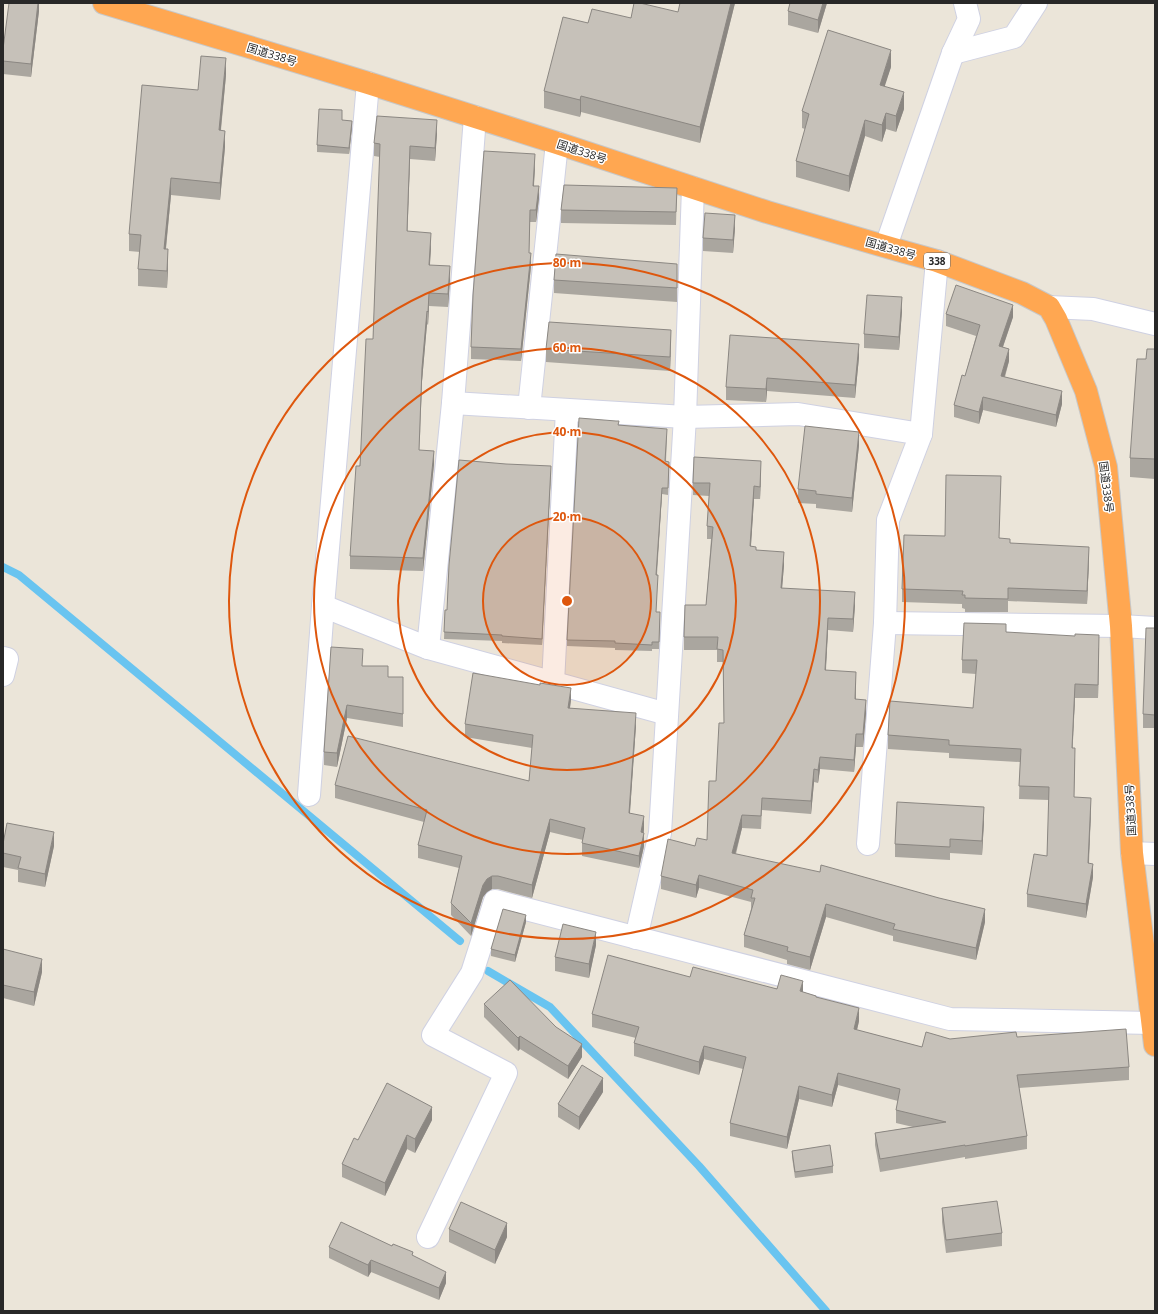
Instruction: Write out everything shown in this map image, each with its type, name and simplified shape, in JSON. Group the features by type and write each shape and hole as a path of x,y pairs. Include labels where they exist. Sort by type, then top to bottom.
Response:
{"highway":[{"name":"国道338号","path":"104,3 368,83 767,212 937,261 1022,293 1049,307 1056,319 1086,391 1106,467 1122,626 1132,853 1155,1045"}],"street":[{"path":"886,246 953,53 968,19 965,3"},
{"path":"953,53 1014,37 1036,3"},
{"path":"309,795 323,606 368,83"},
{"path":"428,648 453,403 474,117"},
{"path":"529,408 557,143"},
{"path":"636,938 660,833 685,417 693,188"},
{"path":"868,844 885,623 888,520 921,434 937,261"},
{"path":"1049,307 1093,309 1155,324"},
{"path":"453,403 685,417 798,414 921,434"},
{"path":"553,683 567,410"},
{"path":"323,606 428,648 667,714"},
{"path":"885,623 1122,626 1155,628"},
{"path":"3,658 7,659 3,674"},
{"path":"1132,853 1155,854"},
{"path":"428,1236 506,1073 433,1035 472,973 494,901 950,1019 1152,1023"}],"building":[{"path":"9,3 38,3 31,64 3,61 3,49"},
{"path":"634,3 640,3 678,12 680,3 731,3 700,127 581,96 580,100 544,91 563,17 588,23 592,9 631,18"},
{"path":"790,3 823,3 818,20 788,11"},
{"path":"828,30 891,50 880,85 904,92 896,116 886,113 882,125 865,120 849,176 796,161 809,114 802,111"},
{"path":"201,56 226,58 219,130 225,131 220,183 171,178 164,249 168,249 167,271 138,269 141,235 129,234 142,85 198,90"},
{"path":"319,109 342,110 342,120 352,121 349,148 317,145"},
{"path":"377,116 437,120 435,148 410,146 407,231 431,233 429,265 450,266 448,294 429,293 428,312 427,311 422,368 419,450 434,451 423,558 350,556 356,466 360,466 366,339 373,339 380,144 374,143"},
{"path":"484,151 535,154 533,186 539,186 536,210 530,210 529,253 531,253 521,349 471,347 473,295"},
{"path":"564,185 677,188 676,212 561,210"},
{"path":"705,213 735,215 733,240 703,238"},
{"path":"556,254 677,264 677,288 554,280"},
{"path":"956,285 1013,305 999,346 1009,349 1001,376 1062,391 1056,415 983,397 979,412 954,405 962,375 965,376 980,325 946,314"},
{"path":"867,295 902,297 899,337 864,334"},
{"path":"549,322 671,330 670,357 546,349"},
{"path":"730,335 859,344 855,385 767,378 766,389 726,387"},
{"path":"1147,349 1155,349 1155,459 1130,458 1137,359 1146,359"},
{"path":"579,418 619,421 618,425 667,429 665,461 669,462 668,488 662,488 656,575 658,575 656,612 660,612 659,642 652,642 652,645 615,643 615,641 567,640"},
{"path":"805,426 859,432 852,498 816,494 816,491 798,489"},
{"path":"694,457 761,461 760,487 754,486 750,546 756,547 756,550 784,552 781,588 855,592 853,619 828,618 825,670 856,672 855,699 866,700 863,734 856,734 854,760 820,757 818,770 814,769 811,801 762,798 761,816 742,815 732,853 820,872 821,865 939,898 985,909 976,948 893,929 895,924 826,904 810,957 787,951 788,947 744,935 755,898 751,898 753,890 699,875 696,885 661,876 668,839 695,846 697,838 707,840 709,781 716,781 719,723 724,723 723,650 717,649 718,637 684,637 685,605 706,605 713,527 707,526 710,483 693,483"},
{"path":"459,460 551,466 542,639 444,632"},
{"path":"946,475 1001,476 999,538 1010,539 1010,543 1089,547 1087,591 1008,588 1008,599 965,598 965,595 962,595 963,591 902,589 904,535 945,536"},
{"path":"964,623 1006,624 1006,632 1075,636 1075,634 1099,635 1098,685 1075,684 1072,748 1075,748 1074,797 1091,798 1088,863 1093,864 1086,904 1027,894 1034,854 1047,856 1049,787 1019,786 1021,749 949,745 949,740 888,735 890,701 973,708 977,660 962,660"},
{"path":"1146,628 1155,628 1155,715 1143,714"},
{"path":"331,647 363,649 362,666 388,666 388,677 403,677 403,714 347,705 337,753 324,752"},
{"path":"473,673 540,685 540,683 571,688 568,708 636,713 629,813 644,816 641,832 644,833 639,856 582,843 585,828 550,819 532,885 498,876 492,876 487,879 483,885 471,923 451,903 462,856 418,845 427,810 335,785 348,736 529,781 533,735 465,724"},
{"path":"897,802 984,807 982,841 950,839 950,847 895,844"},
{"path":"7,823 54,832 45,874 18,868 21,857 3,853"},
{"path":"503,909 526,915 515,955 491,949"},
{"path":"563,924 596,932 589,964 555,957"},
{"path":"3,949 42,959 34,992 3,985"},
{"path":"608,955 690,977 693,967 777,989 781,975 803,981 800,991 816,997 859,1008 854,1029 922,1047 926,1032 950,1039 1016,1032 1017,1037 1126,1029 1129,1067 1017,1075 1027,1136 880,1159 875,1133 946,1122 896,1110 900,1089 838,1073 832,1095 799,1086 787,1137 730,1123 746,1057 704,1046 699,1062 634,1043 639,1027 592,1014"},
{"path":"510,980 556,1027 582,1044 568,1066 520,1036 518,1038 484,1004"},
{"path":"582,1065 603,1078 579,1117 558,1104"},
{"path":"387,1083 432,1107 415,1139 407,1135 385,1183 342,1164 354,1138 358,1140"},
{"path":"830,1145 833,1166 795,1172 792,1151"},
{"path":"997,1201 1002,1233 946,1240 942,1208"},
{"path":"461,1202 507,1223 495,1250 449,1229"},
{"path":"341,1222 392,1246 393,1244 413,1252 412,1255 446,1272 439,1288 371,1260 368,1265 329,1247"}],"waterway":[{"path":"3,567 19,575 460,941"},
{"path":"488,971 550,1007 699,1166 826,1311"}]}
